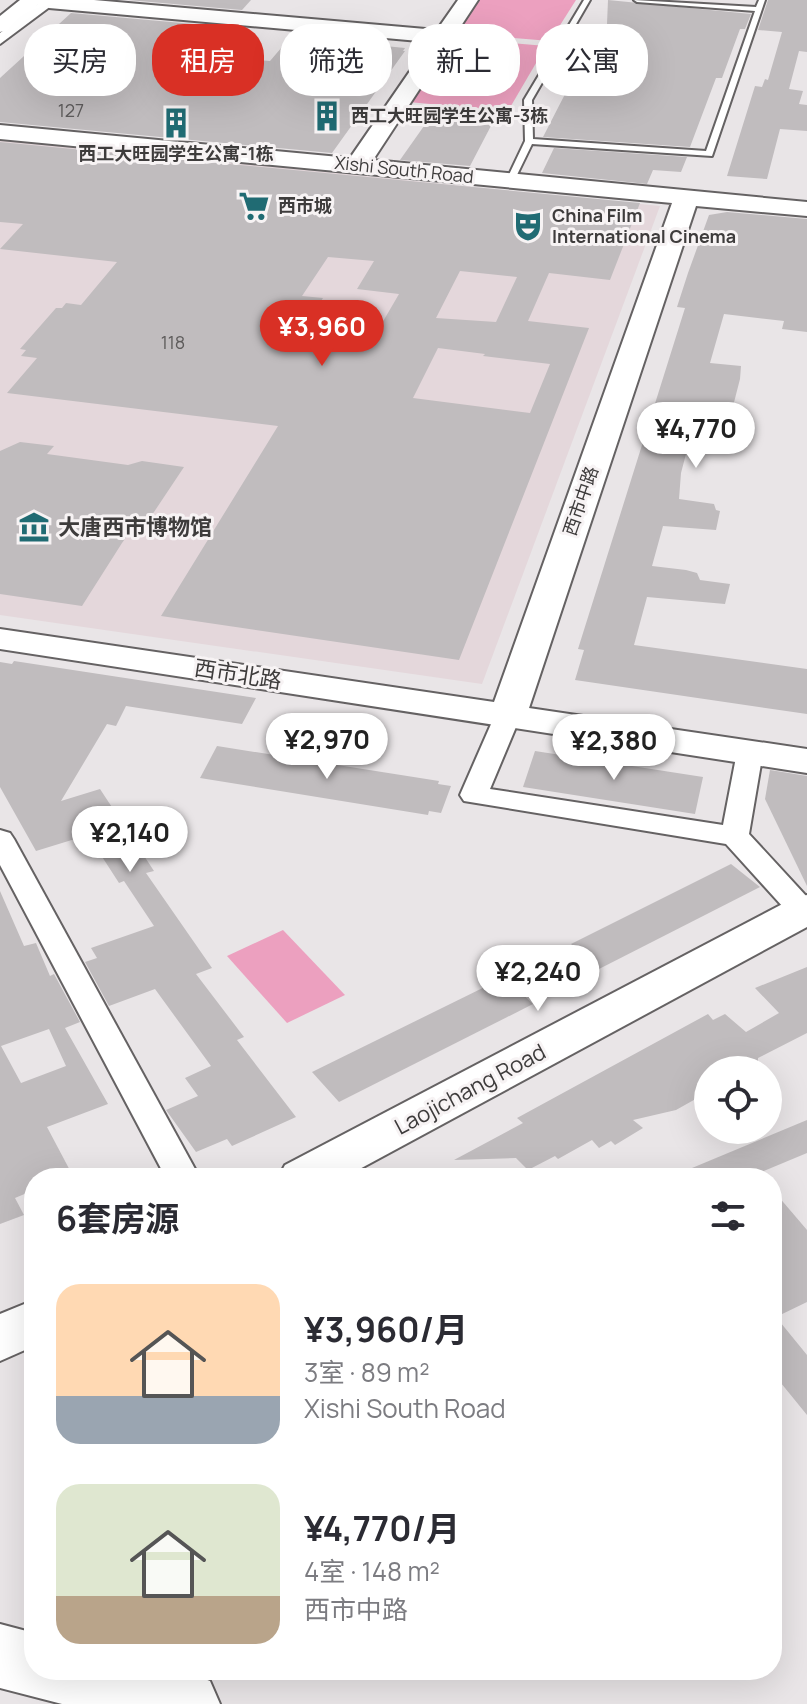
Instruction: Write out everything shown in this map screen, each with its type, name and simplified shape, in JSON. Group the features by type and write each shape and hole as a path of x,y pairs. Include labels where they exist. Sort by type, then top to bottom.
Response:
{"main road":[{"path":"0,1656 24,1662"},
{"path":"93,1680 187,1704"}],"street":[{"path":"0,12 15,0"},
{"path":"452,24 468,0"},
{"path":"0,26 45,1 408,34"},
{"path":"0,40 45,1"},
{"path":"357,166 408,90"},
{"name":"Xishi South Road","path":"0,132 807,209"},
{"name":"西市中路","path":"508,715 687,197"},
{"name":"西市北路","path":"0,639 807,761"},
{"path":"508,715 474,795 735,836 805,910"},
{"path":"735,836 750,752"},
{"path":"0,839 178,1168"},
{"name":"Laojichang Road","path":"321,1168 805,910"},
{"path":"0,1339 24,1326"}],"lane":[{"path":"510,181 529,141 528,100 587,0"},
{"path":"529,141 709,154 760,4 637,0"}],"shaded area":[{"path":"477,0 576,0 561,24 536,24 536,40 520,38 520,24 462,24"},
{"path":"520,44 536,45 536,63 520,90"},
{"path":"412,96 517,96 508,111 408,102"},
{"path":"0,139 660,206 482,684 0,615"},
{"path":"283,930 345,995 287,1023 227,956"}],"building":[{"path":"128,0 251,0 242,10"},
{"path":"608,0 751,14 745,29 740,29 722,78 716,78 690,147 543,137 564,96 648,96 648,24 607,24"},
{"path":"768,0 807,0 807,52 799,51 789,89 803,91 799,104 807,105 807,131 780,129 767,179 727,176 755,86 762,87 765,79 768,80 782,32 758,30"},
{"path":"71,13 193,24 152,24 152,96 264,96 264,60 270,61 280,49 280,96 373,96 332,153 0,122 0,78 24,56 24,96 136,96 136,24 59,24"},
{"path":"392,47 405,48 392,69"},
{"path":"437,117 493,122 470,166 400,160 424,126 431,126"},
{"path":"0,142 640,203 610,280 549,273 528,321 589,328 459,660 161,616 278,426 7,393 37,358 21,356 26,350 20,349 56,308 62,308 66,303 81,305 117,262 0,249 23,224 0,222","holes":["328,257 374,261 357,289 399,294 378,330 360,328 357,333 304,327 323,298 302,296","460,271 517,277 496,322 436,318","438,348 550,364 530,413 413,398"]},
{"path":"554,148 687,157 681,172 653,170 647,184 542,173"},
{"path":"727,212 807,219 807,332 782,329 784,321 724,314 710,363 741,366 740,379 722,449 719,454 687,450 679,499 714,504 720,511 716,530 663,526 652,566 686,570 697,573 700,580 730,584 725,604 647,597 634,645 807,669 807,714 575,680 584,650 578,649 685,308 677,307 688,273 709,215"},
{"path":"20,442 54,446 47,454 128,465 142,461 184,467 142,530 133,528 82,606 0,594 0,451"},
{"path":"14,661 256,698 242,724 126,706 116,726 107,724 61,801 100,789 154,871 146,873 212,968 196,974 244,1037 237,1040 296,1117 232,1146 227,1139 196,1152 166,1110 198,1096 185,1078 211,1066 155,989 109,1006 85,962 97,958 91,948 154,926 124,881 119,883 88,835 36,851 0,787 0,662 12,664"},
{"path":"217,746 439,781 438,784 451,786 441,813 429,811 428,815 200,778"},
{"path":"535,751 703,777 695,814 523,787"},
{"path":"770,770 807,776 807,886 765,799"},
{"path":"731,864 760,887 599,969 571,944"},
{"path":"0,891 24,946 36,943 50,976 54,974 80,1022 65,1028 108,1104 47,1127 69,1168 24,1168 24,1194 15,1198 24,1215 0,1224","holes":["49,1029 66,1066 21,1083 1,1046"]},
{"path":"807,967 807,1033 762,1056 694,1056 694,1100 676,1110 633,1120 643,1128 615,1145 611,1141 599,1148 592,1140 558,1159 555,1156 532,1168 526,1168 516,1158 454,1160 523,1123 517,1118 708,1014 713,1020 725,1014 746,1032 779,1013 755,988"},
{"path":"505,977 533,1004 339,1102 312,1072"},
{"path":"807,1120 807,1153 771,1168 692,1168 749,1144 782,1144 782,1130"},
{"path":"782,1201 807,1230 807,1302 782,1314"},
{"path":"782,1324 807,1355 807,1415 782,1384"}],"place":[{"name":"西工大旺园学生公寓-3栋","path":"327,116"},
{"name":"西工大旺园学生公寓-1栋","path":"176,123"},
{"name":"西市城","path":"254,206"},
{"name":"China Film International Cinema","path":"528,226"},
{"name":"大唐西市博物馆","path":"34,527"}]}
